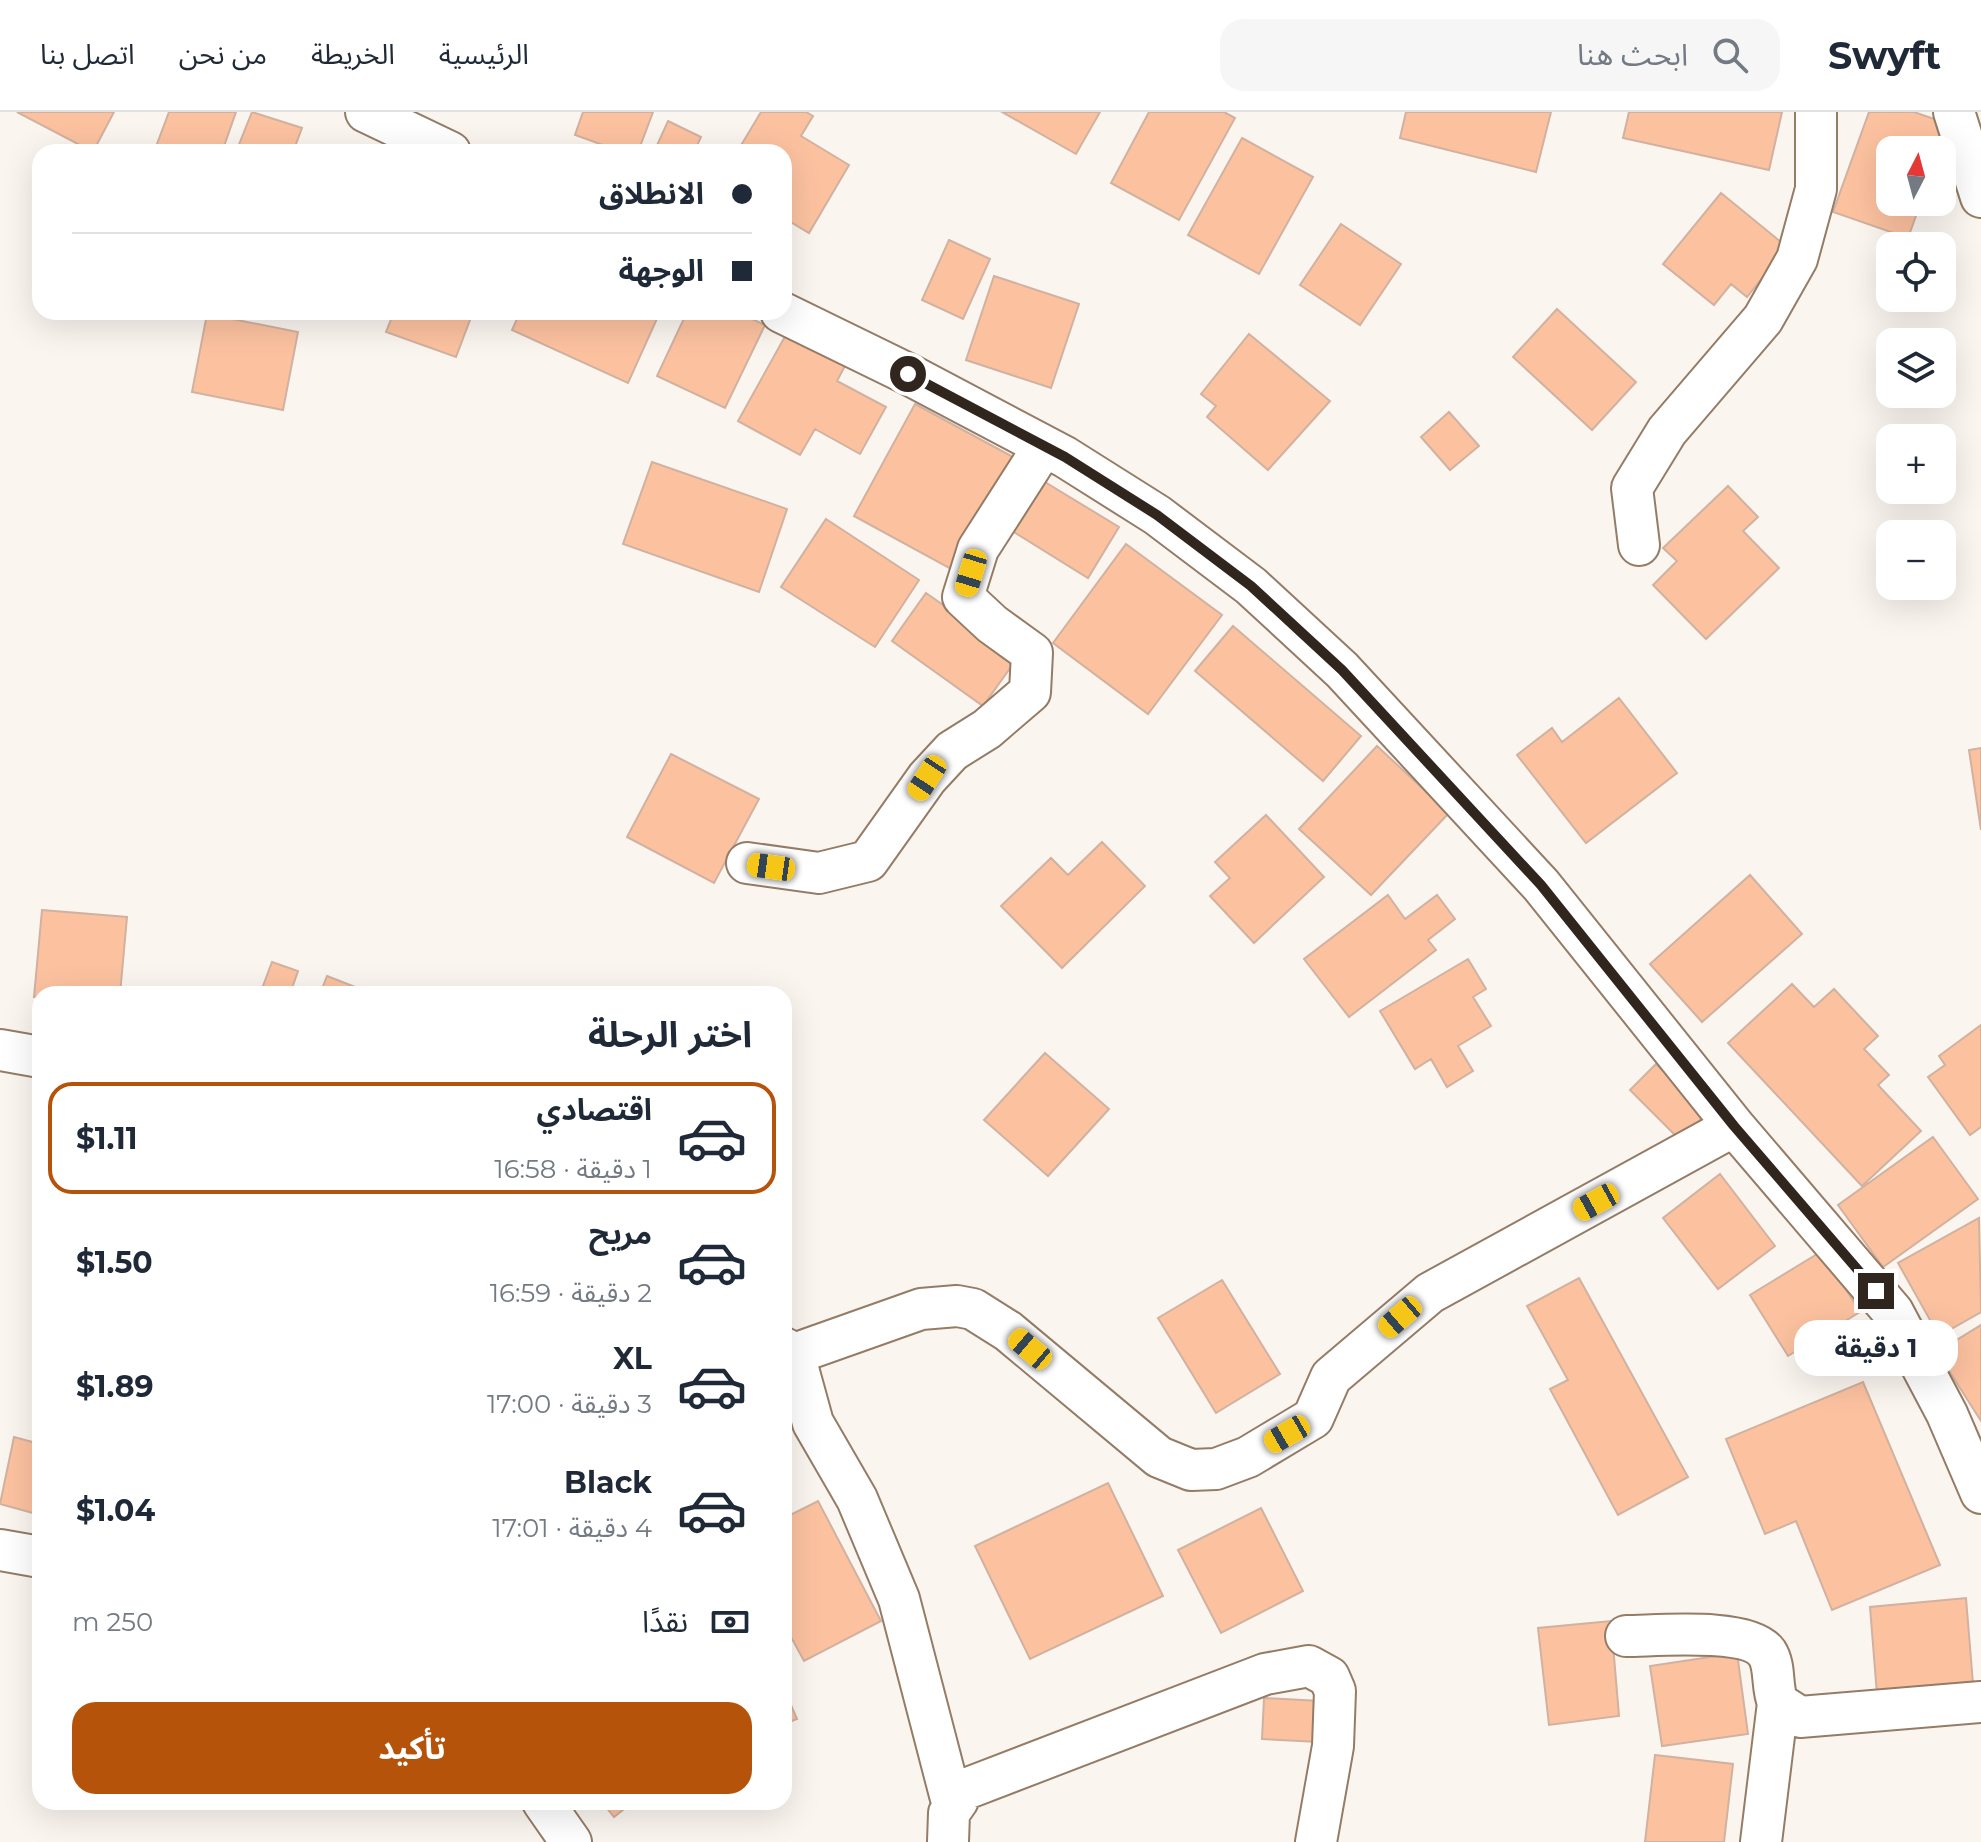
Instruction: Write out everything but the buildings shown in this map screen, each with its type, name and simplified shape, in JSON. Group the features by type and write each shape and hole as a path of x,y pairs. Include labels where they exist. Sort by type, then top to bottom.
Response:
{"street":[{"path":"366,112 433,144"},
{"path":"1639,545 1632,488 1667,431 1763,319 1797,259 1816,189 1816,112"},
{"path":"1954,112 1981,197"},
{"path":"792,318 1044,446 1203,547 1342,670 1541,885 1734,1126 1893,1312 1947,1414 1980,1485"},
{"path":"747,863 819,873 868,861 927,778 952,751 987,729 1030,692 1032,653 992,624 963,597 978,549 1044,446"},
{"path":"0,1050 32,1056"},
{"path":"792,1350 921,1309 957,1306 973,1309 1008,1331 1159,1457 1191,1470 1216,1469 1248,1457 1307,1423 1318,1411 1331,1377 1430,1293 1734,1126"},
{"path":"792,1360 813,1423 857,1499 899,1599 950,1795 958,1800 949,1813 948,1842"},
{"path":"0,1550 32,1556"},
{"path":"1626,1636 1723,1636 1750,1641 1762,1648 1770,1660 1778,1703 1761,1842"},
{"path":"950,1795 1265,1674 1309,1666 1329,1677 1335,1691 1333,1746 1316,1842"},
{"path":"1778,1703 1795,1716 1806,1718 1981,1702"},
{"path":"549,1810 571,1842"}],"route":[{"path":"908,374 1065,457 1157,515 1251,586 1342,670 1541,885 1734,1126 1876,1291"}]}
